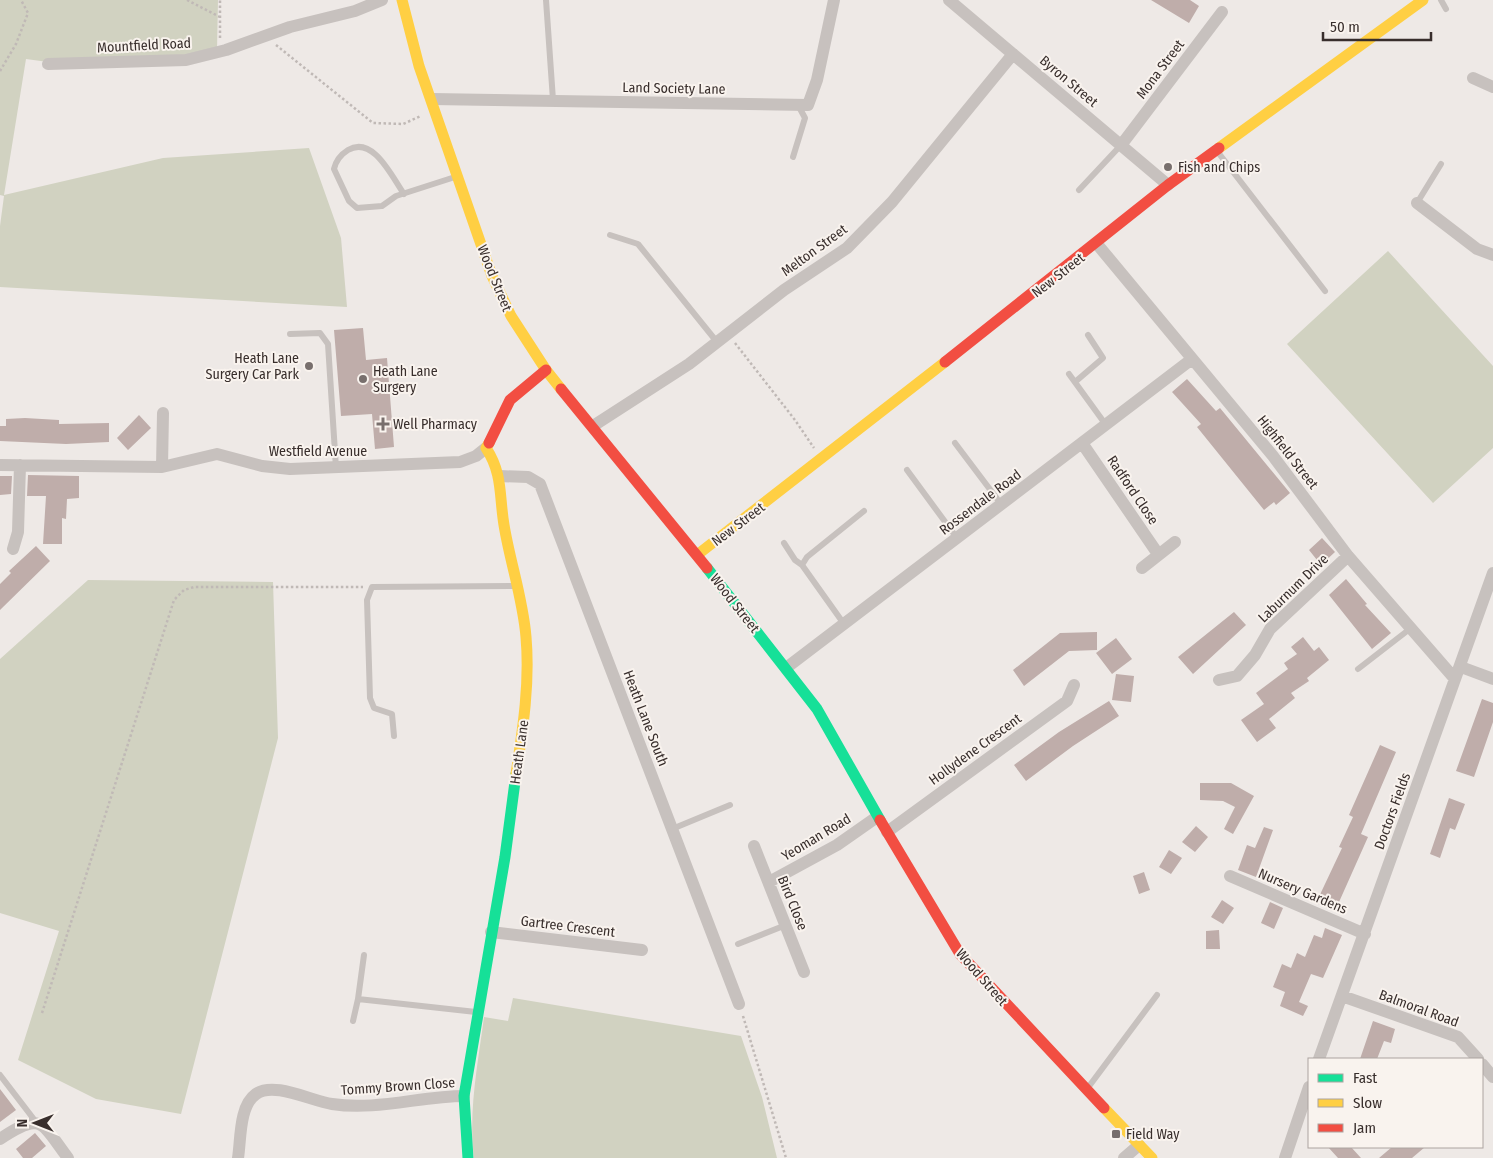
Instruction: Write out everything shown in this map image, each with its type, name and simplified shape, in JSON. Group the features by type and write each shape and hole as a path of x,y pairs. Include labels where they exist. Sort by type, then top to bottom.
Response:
{"street":[{"name":"Mountfield Road","path":"48,64 186,60 220,52 290,27 355,11 382,0"},
{"name":"Wood Street","path":"402,0 408,30 492,276 511,316 546,370 697,555 817,708 877,817 888,832 960,954 1152,1158"},
{"path":"798,105 808,105 817,80 834,0"},
{"name":"Byron Street","path":"949,0 1122,144 1168,185"},
{"name":"New Street","path":"697,555 822,460 1097,244 1168,185 1423,0"},
{"name":"Mona Street","path":"1122,144 1222,12"},
{"name":"Melton Street","path":"593,426 689,364 784,290 847,248 892,202 1013,54"},
{"path":"1472,78 1493,86"},
{"name":"Land Society Lane","path":"434,104 553,100 798,105"},
{"path":"1417,203 1477,249 1493,254"},
{"name":"Highfield Street","path":"1097,244 1273,456 1348,556 1455,679"},
{"name":"Rossendale Road","path":"786,668 1082,444 1192,358"},
{"path":"486,448 510,400 546,370"},
{"path":"162,467 163,413"},
{"name":"Radford Close","path":"1082,444 1158,554"},
{"name":"Westfield Avenue","path":"0,465 162,467 217,454 275,468 336,468 460,462 476,456 486,448"},
{"name":"Heath Lane","path":"468,1158 464,1096 505,857 526,698 526,636 504,524 499,476 496,463 486,448"},
{"path":"13,549 18,532 20,465"},
{"name":"Heath Lane South","path":"499,476 528,477 540,484 739,1004"},
{"path":"1142,568 1175,542"},
{"name":"Laburnum Drive","path":"1219,680 1237,676 1255,655 1270,629 1348,556"},
{"name":"Doctors Fields","path":"1319,1058 1455,679 1461,667 1493,573"},
{"path":"1461,667 1493,679"},
{"name":"Hollydene Crescent","path":"888,832 1067,701 1074,686"},
{"name":"Yeoman Road","path":"769,882 837,845 877,817"},
{"name":"Bird Close","path":"754,846 804,972"},
{"name":"Nursery Gardens","path":"1230,876 1365,934"},
{"name":"Gartree Crescent","path":"491,932 642,950"},
{"name":"Balmoral Road","path":"1342,996 1458,1037 1477,1058"},
{"path":"1483,1065 1493,1077"},
{"name":"Tommy Brown Close","path":"238,1158 247,1104 254,1095 265,1089 274,1088 316,1101 342,1105 378,1105 432,1097 464,1096"},
{"path":"1285,1158 1308,1092"},
{"path":"0,1139 18,1126 28,1122 36,1122 44,1125 68,1158"},
{"path":"1124,1158 1139,1145"}],"lane":[{"path":"546,0 553,100"},
{"path":"1441,0 1446,9"},
{"path":"793,157 805,118 798,105"},
{"path":"1079,190 1122,144"},
{"path":"404,194 372,150 363,146 354,147 336,160 334,168 349,200 357,208 382,206 404,194 459,176"},
{"path":"1217,151 1325,291"},
{"path":"1417,203 1441,164"},
{"path":"610,234 638,244 722,338"},
{"path":"290,334 320,332 328,344 336,468"},
{"path":"1075,382 1103,358 1088,335"},
{"path":"1069,374 1106,425"},
{"path":"955,443 1001,504"},
{"path":"907,470 958,538"},
{"path":"802,565 807,557 864,511"},
{"path":"784,543 844,624"},
{"path":"394,736 392,714 374,708 370,698 367,600 372,587 517,586"},
{"path":"1358,669 1411,628"},
{"path":"672,828 730,806"},
{"path":"738,944 786,925"},
{"path":"353,1020 364,954"},
{"path":"1086,1090 1157,996"},
{"path":"358,999 478,1013"},
{"path":"0,1075 36,1122"}],"path":[{"path":"0,71 16,44 28,13 21,0"},
{"path":"186,0 220,17"},
{"path":"220,0 220,52"},
{"path":"265,36 373,123 403,124 434,104"},
{"path":"722,338 795,420 822,460"},
{"path":"42,1013 170,610 178,595 194,587 372,587"},
{"path":"739,1004 786,1158"}],"green space":[{"path":"0,0 218,0 217,50 186,57 48,62 26,59 4,195 163,158 309,148 341,238 347,307 0,287 0,226 4,196 0,195"},
{"path":"1388,251 1493,366 1493,448 1433,503 1287,344"},
{"path":"88,580 273,582 278,738 181,1114 96,1099 18,1060 59,931 0,913 0,659"},
{"path":"513,998 741,1036 762,1097 777,1158 474,1158 472,1141 473,1105 484,1017 508,1021"}],"building":[{"path":"1151,0 1190,0 1199,6 1189,23"},
{"name":"Heath Lane Surgery","path":"363,328 366,360 387,358 394,447 375,449 372,414 341,416 334,330"},
{"path":"1187,379 1216,411 1220,408 1290,493 1276,505 1274,502 1264,510 1197,427 1201,424 1172,392"},
{"path":"139,415 151,428 128,450 117,438"},
{"path":"6,419 59,420 59,424 109,423 109,442 66,444 0,441 0,426 6,426"},
{"path":"28,475 79,476 79,498 67,499 66,519 62,518 62,544 43,544 46,496 27,496"},
{"path":"0,476 12,476 11,494 0,495"},
{"path":"1322,538 1335,552 1321,565 1309,550"},
{"path":"36,546 50,561 0,610 0,584 11,573 9,571"},
{"path":"1346,579 1367,604 1365,605 1391,633 1372,649 1329,595"},
{"path":"1234,612 1246,625 1193,674 1178,657"},
{"path":"1097,632 1097,650 1069,651 1024,686 1013,670 1060,633"},
{"path":"1303,637 1314,651 1319,647 1329,660 1307,678 1309,681 1291,693 1295,698 1269,719 1276,728 1257,742 1241,720 1264,704 1256,693 1288,669 1284,663 1297,654 1291,647"},
{"path":"1116,638 1132,659 1112,674 1096,653"},
{"path":"1116,674 1134,676 1131,702 1112,700"},
{"path":"1482,699 1493,703 1493,722 1474,777 1456,771"},
{"path":"1109,701 1119,716 1073,746 1026,781 1014,765 1059,732"},
{"path":"1380,745 1396,752 1361,834 1368,837 1335,911 1316,903 1342,848 1339,847 1353,817 1349,815"},
{"path":"1200,783 1231,783 1254,796 1233,834 1224,829 1235,807 1223,801 1200,800"},
{"path":"1449,798 1465,804 1455,830 1450,828 1440,858 1430,854"},
{"path":"1196,826 1208,837 1195,852 1182,842"},
{"path":"1264,827 1273,830 1256,877 1238,870 1247,845 1255,848"},
{"path":"1169,850 1182,858 1171,874 1159,867"},
{"path":"1144,872 1150,890 1139,894 1133,876"},
{"path":"1222,900 1234,908 1223,924 1211,917"},
{"path":"1270,902 1283,908 1274,929 1261,923"},
{"path":"1325,928 1342,935 1323,978 1311,974 1299,1002 1308,1006 1303,1016 1280,1006 1285,992 1273,987 1282,964 1291,968 1297,953 1305,957 1314,935 1322,938"},
{"path":"1219,930 1220,949 1206,949 1206,931"},
{"path":"1373,1021 1395,1029 1391,1043 1384,1041 1377,1058 1360,1058"},
{"path":"0,1089 16,1110 0,1122"},
{"path":"35,1133 46,1146 32,1158 23,1158 16,1149"},
{"path":"1329,1148 1352,1148 1361,1158 1338,1158"},
{"path":"1391,1148 1424,1148 1412,1158 1379,1158"}],"traffic: fast":[{"path":"707,568 817,709 880,820"},
{"path":"468,1158 464,1096 505,857 516,774"}],"traffic: slow":[{"path":"402,0 419,66 492,276 511,316 546,370 561,389"},
{"path":"1219,148 1423,0"},
{"path":"697,555 945,362"},
{"path":"489,443 486,448 498,476 504,525 526,637 526,688 516,774"},
{"path":"1104,1108 1152,1158"}],"traffic: jam":[{"path":"945,362 1168,185 1219,148"},
{"path":"489,443 510,400 546,370"},
{"path":"561,389 707,568"},
{"path":"880,820 960,954 1104,1108"}],"place":[{"name":"Fish and Chips","path":"1168,167"},
{"name":"Heath Lane Surgery Car Park","path":"309,366"},
{"name":"Heath Lane Surgery","path":"363,379"},
{"name":"Well Pharmacy","path":"383,424"},
{"name":"Field Way","path":"1116,1134"}]}
